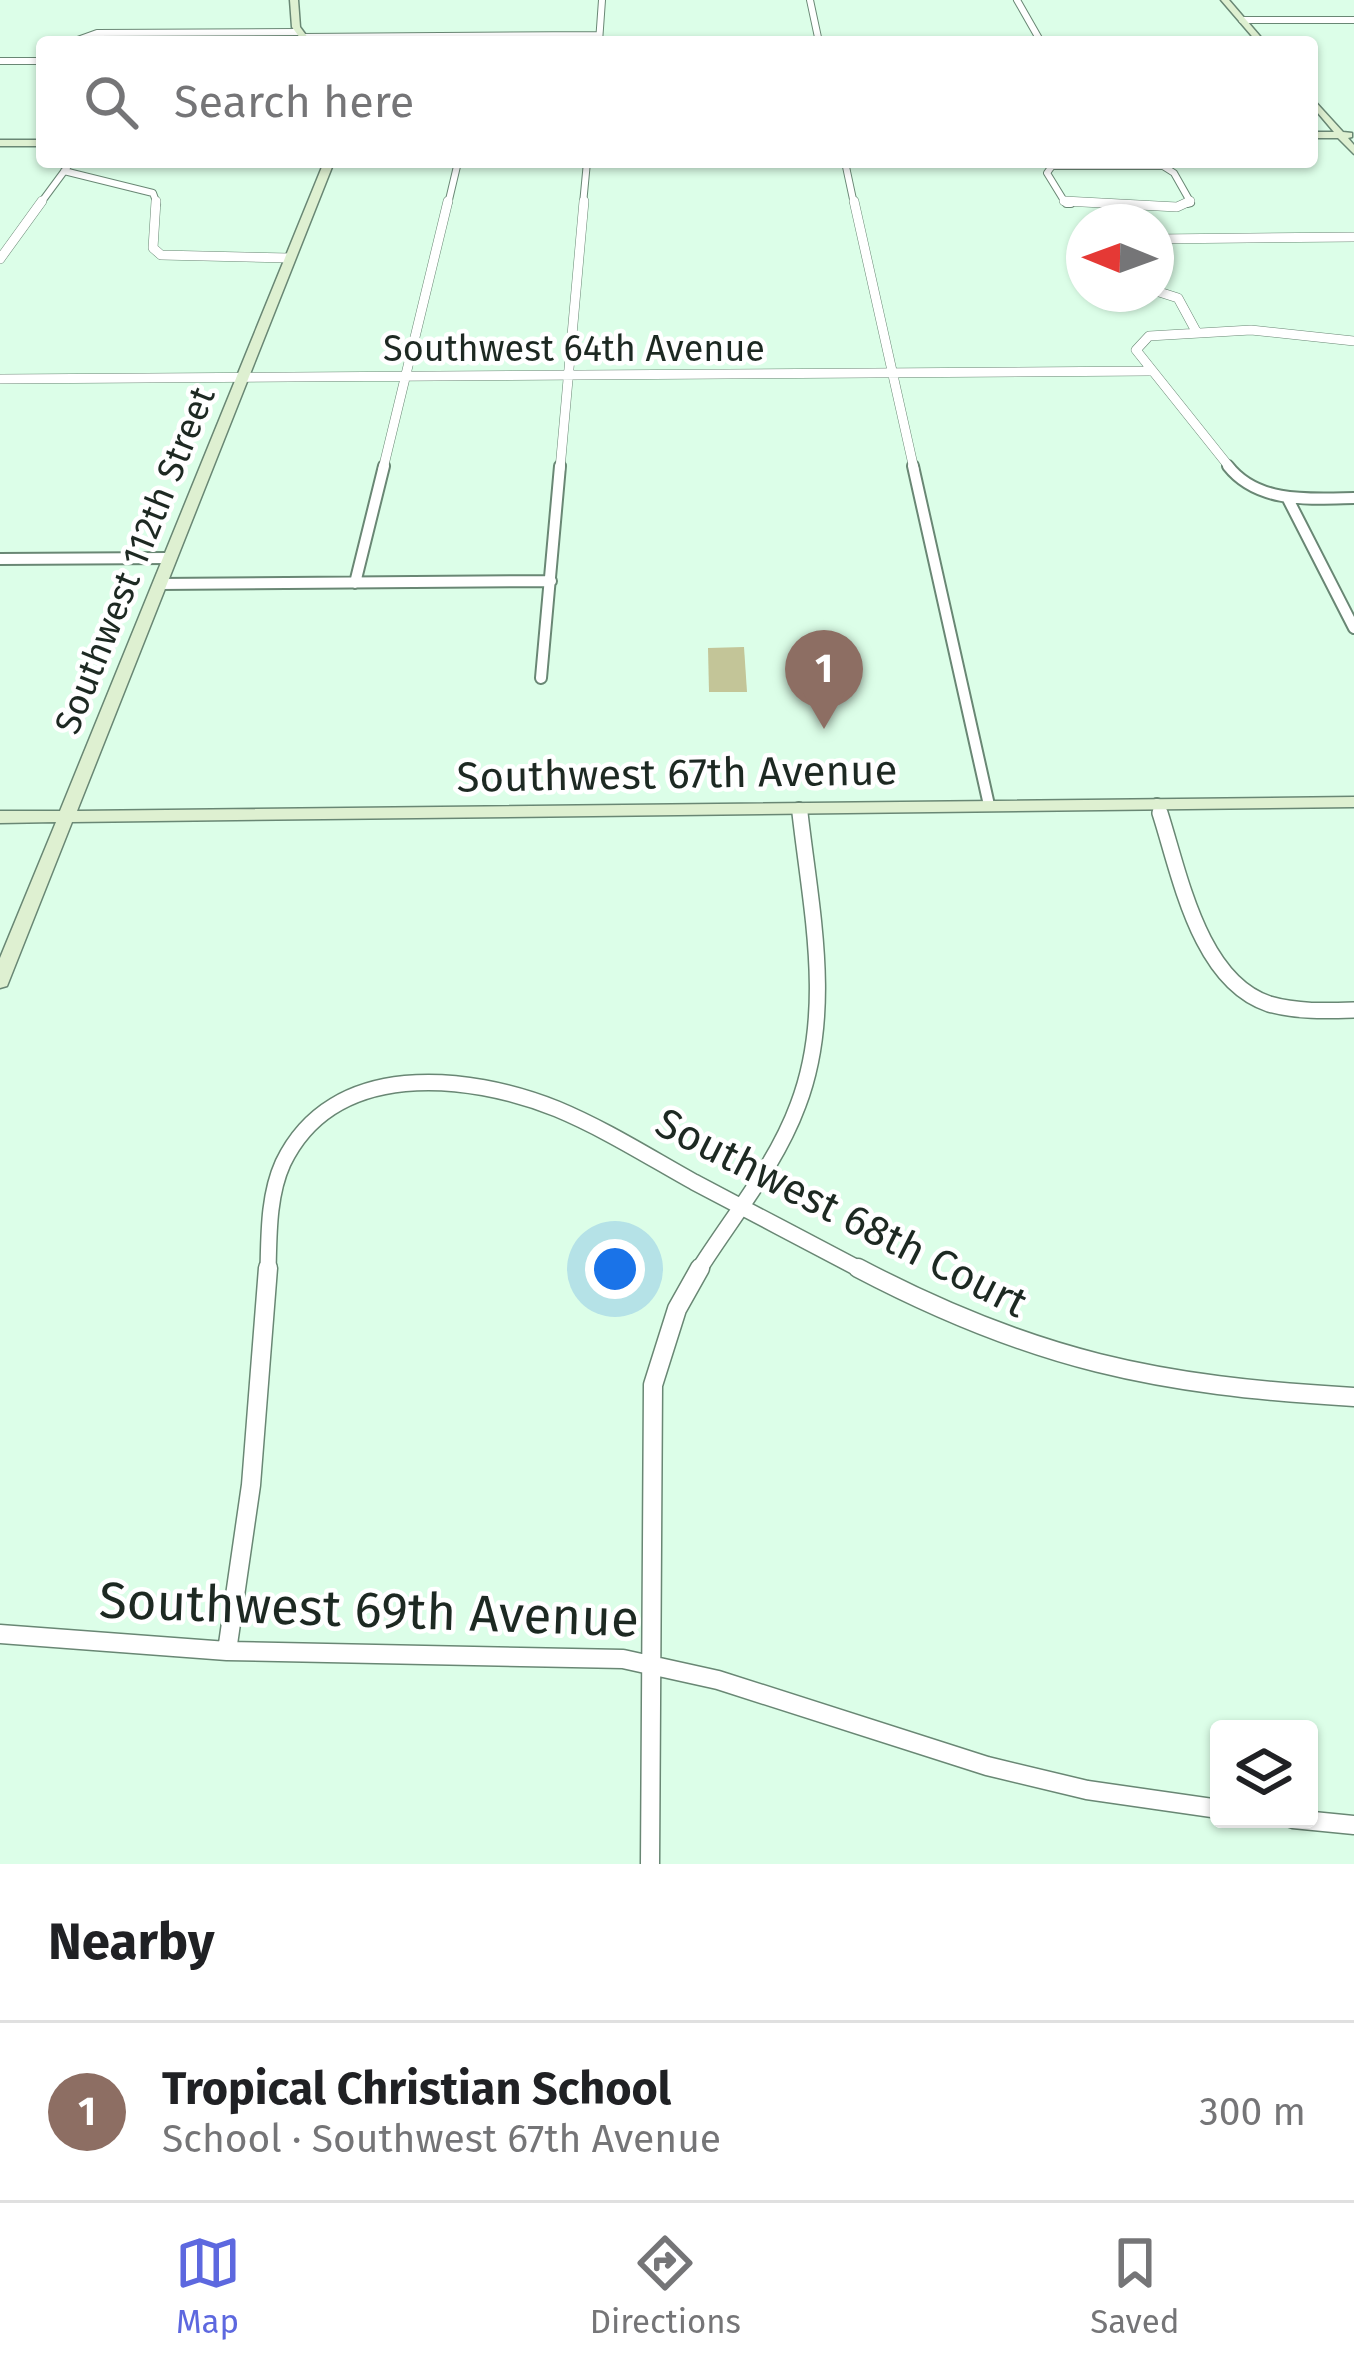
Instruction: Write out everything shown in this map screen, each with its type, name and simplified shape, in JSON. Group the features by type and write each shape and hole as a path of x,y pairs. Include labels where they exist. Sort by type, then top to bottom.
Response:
{"main road":[{"path":"294,0 302,36"},
{"path":"1226,0 1256,36"},
{"path":"1318,108 1354,151"},
{"path":"1318,135 1354,135"},
{"path":"0,143 36,143"},
{"name":"Southwest 112th Street","path":"0,981 327,168"},
{"name":"Southwest 67th Avenue","path":"0,817 1354,802"}],"street":[{"path":"599,36 602,0"},
{"path":"810,0 819,36"},
{"path":"1017,0 1038,36"},
{"path":"1242,20 1354,20"},
{"path":"81,36 229,36"},
{"path":"0,62 36,61"},
{"path":"0,260 5,246 66,168"},
{"path":"355,583 457,168"},
{"path":"542,678 586,168"},
{"path":"846,168 989,805"},
{"path":"1049,168 1047,172 1066,204"},
{"path":"1166,168 1190,205 1174,206"},
{"path":"64,171 153,193 157,203 153,248 161,255 290,258"},
{"path":"1174,239 1354,237"},
{"path":"1174,297 1196,333"},
{"path":"1354,341 1196,333 1141,340 1136,350 1239,480 1288,499 1354,498"},
{"name":"Southwest 64th Avenue","path":"0,379 1149,371"},
{"path":"1288,499 1354,628"},
{"path":"0,559 170,558"},
{"path":"159,584 551,581"},
{"path":"1157,804 1210,956 1231,982 1266,1003 1301,1011 1354,1010"},
{"path":"650,1864 650,1407 656,1367 698,1263 795,1113 816,1042 816,961 799,808"},
{"name":"Southwest 68th Court","path":"226,1651 254,1471 273,1201 287,1154 314,1120 347,1096 374,1087 458,1083 572,1115 942,1310 1061,1357 1214,1388 1354,1396"},
{"name":"Southwest 69th Avenue","path":"0,1634 226,1651 597,1657 650,1664 718,1680 987,1766 1087,1790 1210,1808"},
{"path":"1318,1821 1354,1825"}],"green space":[{"path":"744,647 747,692 709,692 708,648"}],"place":[{"name":"Tropical Christian School","path":"824,729"}]}
